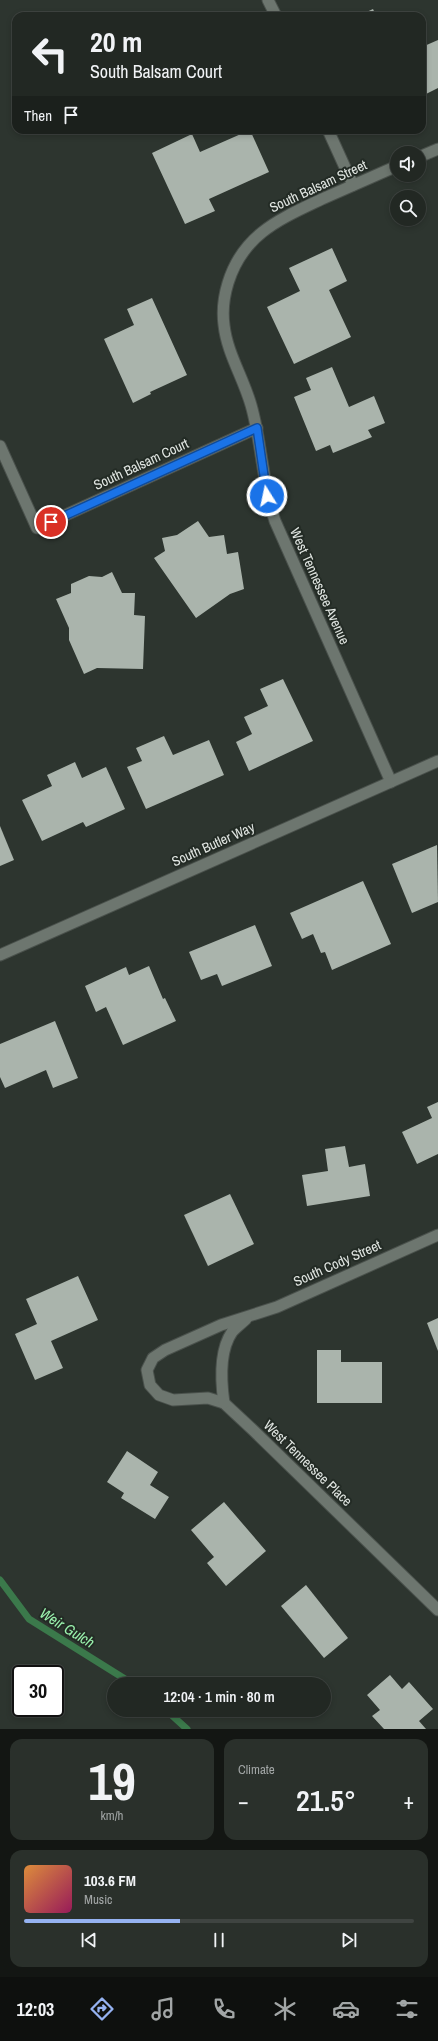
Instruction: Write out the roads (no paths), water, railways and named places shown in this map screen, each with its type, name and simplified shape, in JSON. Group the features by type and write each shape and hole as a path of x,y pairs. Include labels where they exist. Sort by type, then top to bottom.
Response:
{"street":[{"path":"268,0 274,12"},
{"path":"330,134 353,185"},
{"path":"426,154 438,148"},
{"name":"South Balsam Street","path":"240,257 251,242 274,223 390,169"},
{"name":"West Tennessee Avenue","path":"240,257 231,273 226,291 223,308 224,324 231,354 246,390 257,428 265,487 274,521 391,782"},
{"name":"South Balsam Court","path":"0,446 37,528 257,428"},
{"name":"South Butler Way","path":"0,955 438,761"},
{"name":"South Cody Street","path":"147,1370 153,1358 165,1350 221,1325 277,1307 438,1235"},
{"name":"South Cody Street","path":"224,1403 222,1380 226,1349 232,1332 248,1317"},
{"name":"West Tennessee Place","path":"147,1370 150,1385 159,1394 173,1400 208,1398 224,1403 259,1435 438,1610"}],"waterway":[{"name":"Weir Gulch","path":"0,1580 29,1619 122,1677"},
{"name":"Weir Gulch","path":"174,1717 187,1729"}]}
